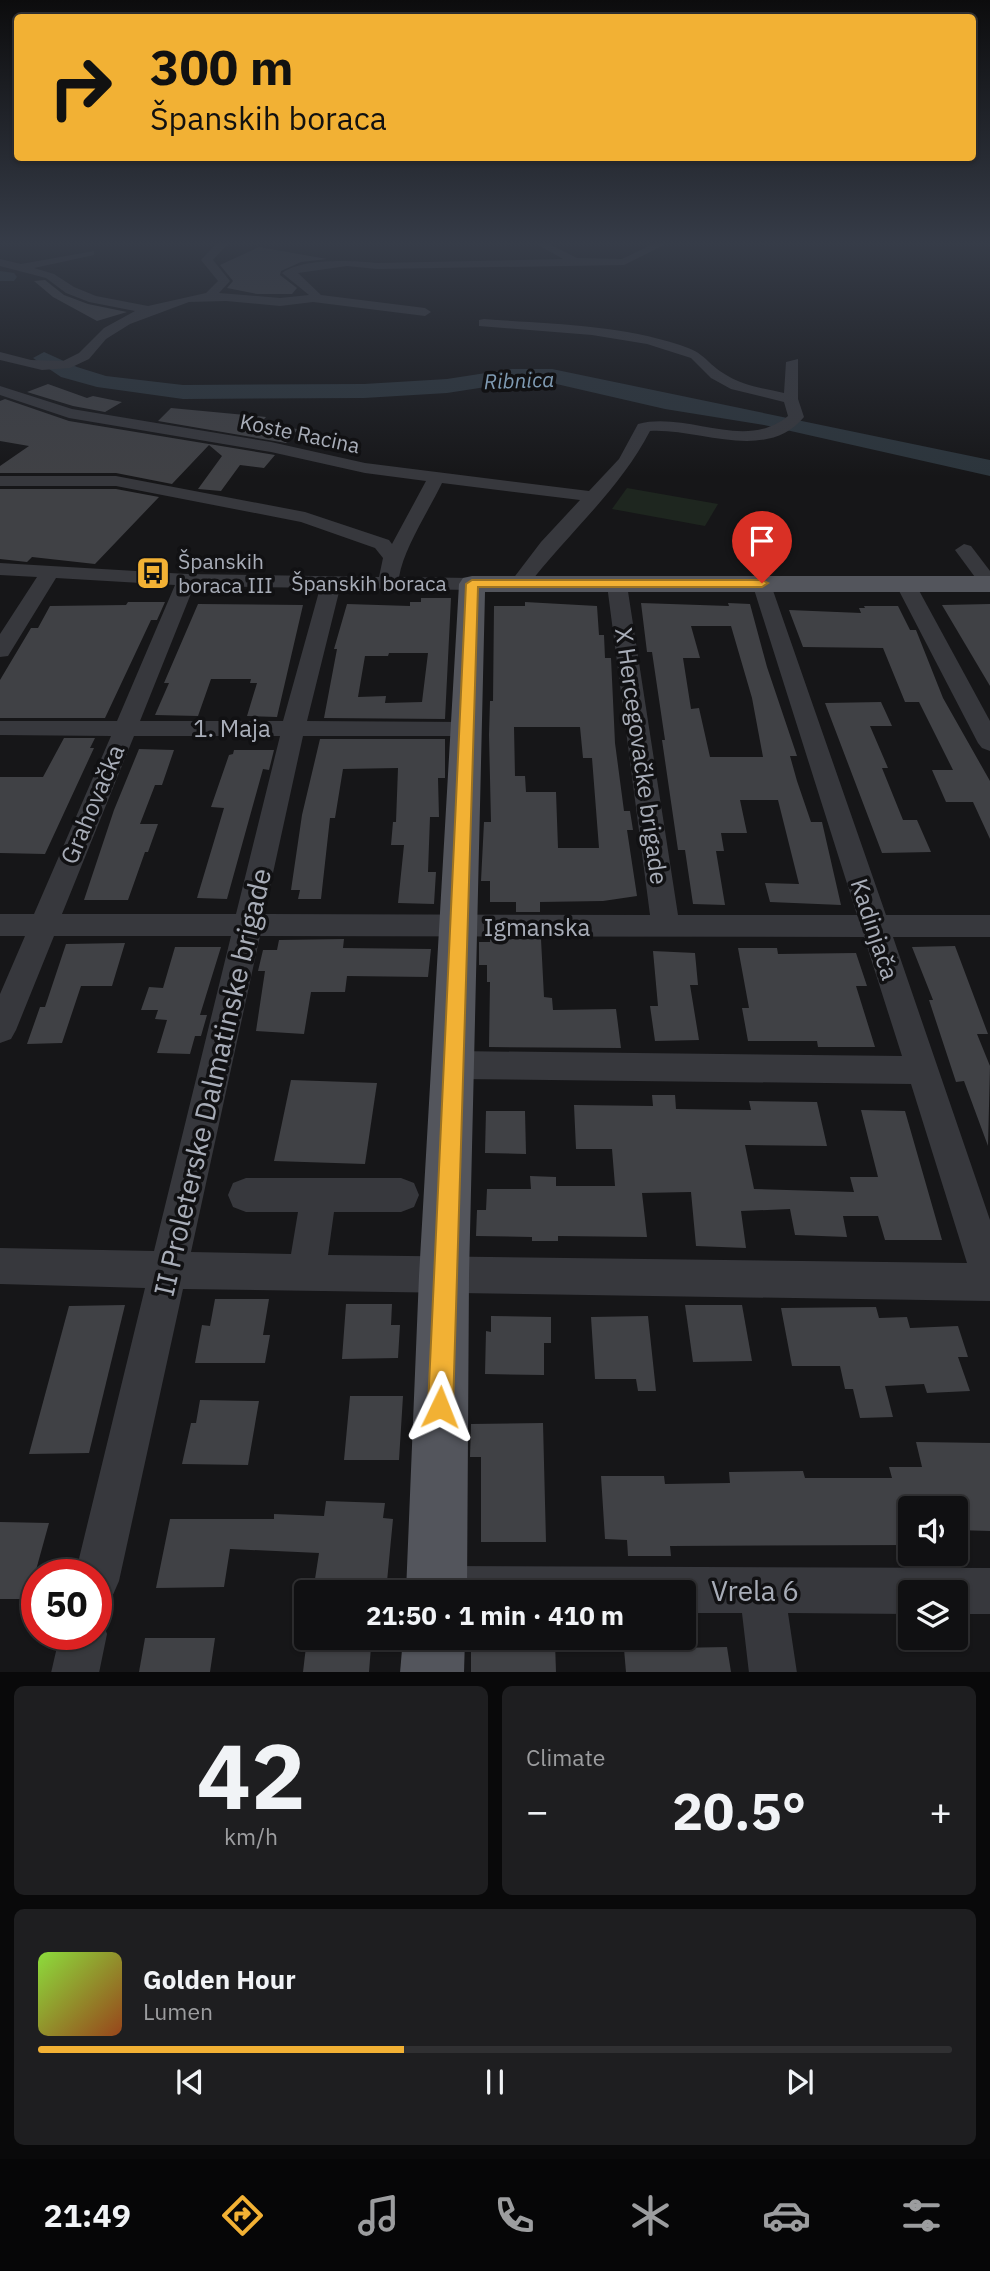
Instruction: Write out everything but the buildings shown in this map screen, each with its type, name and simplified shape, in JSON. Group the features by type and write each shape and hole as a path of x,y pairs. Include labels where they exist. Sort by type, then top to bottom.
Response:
{"main road":[{"name":"Španskih boraca","path":"472,584 990,584"},
{"path":"436,1580 444,1276 472,584"},
{"path":"432,1672 433,1650"}],"street":[{"path":"0,356 42,366 71,362 85,355 105,333 127,321"},
{"path":"484,323 622,335 658,343 700,356 710,371 731,385 791,398"},
{"path":"519,584 548,546 626,461 643,426 765,436 793,422 793,362"},
{"name":"Koste Racina","path":"0,390 87,416 219,438 365,468 435,479 561,491 595,497"},
{"path":"388,583 393,557 408,535 435,479"},
{"path":"0,481 116,481 257,507 305,517 382,544 393,557"},
{"path":"964,550 990,584"},
{"name":"Španskih boraca","path":"0,569 187,580 472,584"},
{"path":"0,650 50,572"},
{"name":"Grahovačka","path":"0,1030 187,580"},
{"name":"Kadinjača","path":"762,583 990,1275"},
{"name":"II Proleterske Dalmatinske brigade","path":"101,1559 293,729 331,584"},
{"name":"X Hercegovačke brigade","path":"617,584 666,927"},
{"path":"906,585 990,743"},
{"name":"1. Maja","path":"0,728 465,729"},
{"name":"Igmanska","path":"0,925 460,928 990,926"},
{"path":"454,1065 922,1070"},
{"path":"307,1273 319,1193"},
{"path":"246,1195 401,1195"},
{"path":"0,1266 444,1276 990,1282"},
{"path":"762,1590 774,1672"},
{"name":"Vrela 6","path":"696,1593 762,1590 990,1591"},
{"path":"75,1672 80,1650"}],"shaded area":[{"path":"627,488 718,504 705,526 612,509"}],"waterway":[{"name":"Ribnica","path":"44,358 69,372 105,382 183,392 364,391 447,386 512,376 552,376 665,402 764,418 990,468"}],"place":[{"name":"Španskih boraca III","path":"153,573"}],"route":[{"path":"440,1407 472,584 762,583"}]}
